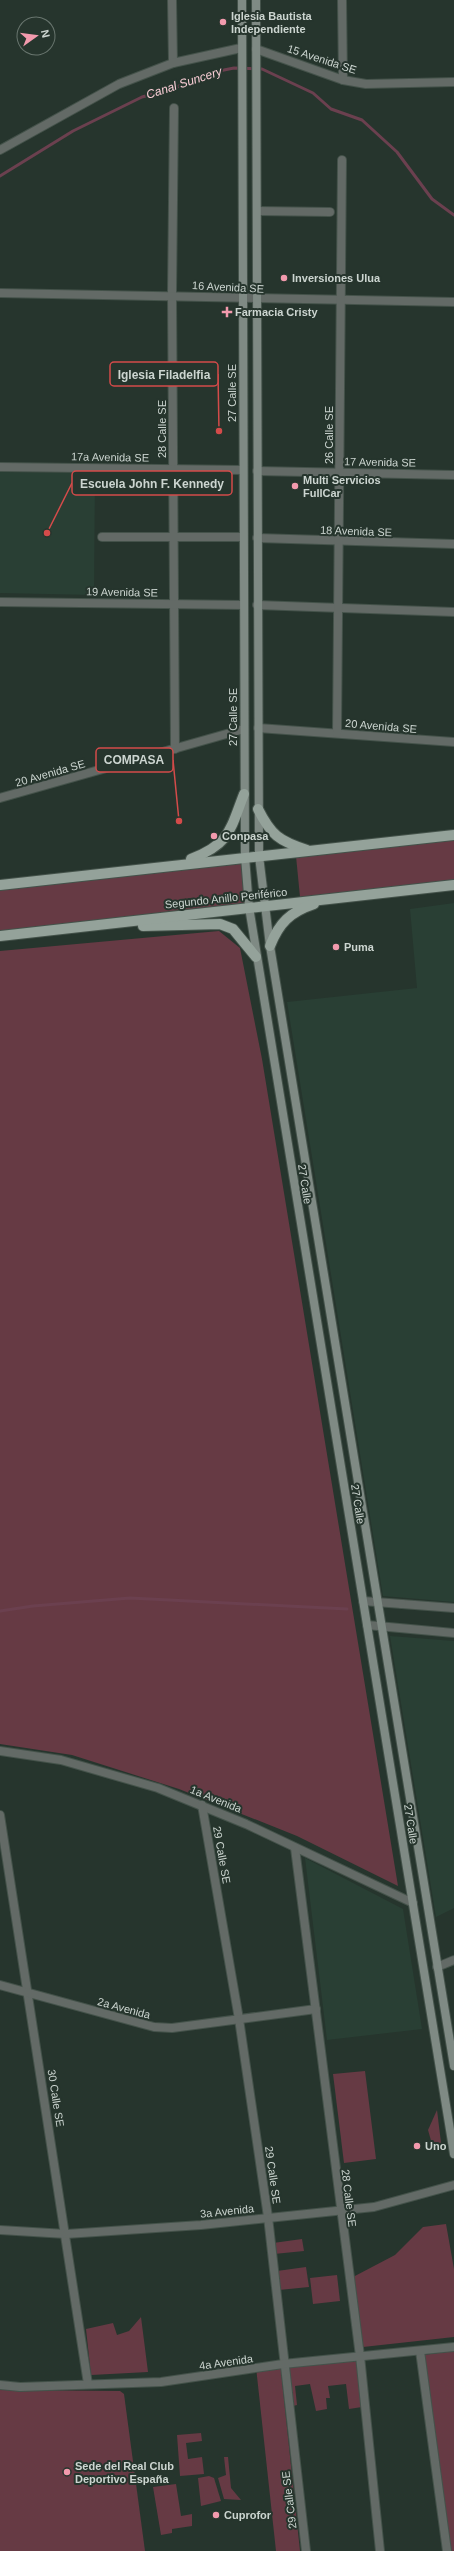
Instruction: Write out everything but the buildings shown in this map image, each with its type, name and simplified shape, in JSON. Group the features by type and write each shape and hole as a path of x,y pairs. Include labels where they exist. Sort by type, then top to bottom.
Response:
{"main road":[{"name":"27 Calle SE","path":"242,0 241,82 245,857"},
{"path":"256,0 259,856"},
{"path":"178,864 218,847 231,829 244,794"},
{"path":"258,809 268,830 276,837 287,843 310,851"},
{"path":"0,885 178,864 454,835"},
{"name":"27 Calle","path":"259,856 270,946 454,2066"},
{"name":"27 Calle","path":"245,857 249,907 256,957 454,2154"},
{"name":"Segundo Anillo Periférico","path":"0,936 454,884"},
{"path":"270,946 283,920 297,910 330,898"},
{"path":"103,924 129,926 207,922 220,924 233,929 256,957"}],"street":[{"path":"172,0 173,63"},
{"path":"342,0 343,80"},
{"path":"0,150 119,84 173,63 241,51"},
{"name":"15 Avenida SE","path":"256,52 343,80 366,84 454,82"},
{"name":"28 Calle SE","path":"174,108 172,295 175,749"},
{"name":"26 Calle SE","path":"337,733 342,160"},
{"path":"257,211 330,212"},
{"name":"16 Avenida SE","path":"0,293 242,296 257,300 454,302"},
{"name":"17a Avenida SE","path":"0,467 243,470"},
{"name":"17 Avenida SE","path":"257,471 454,474"},
{"path":"102,537 243,537"},
{"name":"18 Avenida SE","path":"257,538 339,542 454,544"},
{"name":"19 Avenida SE","path":"0,602 244,605"},
{"path":"257,605 454,612"},
{"name":"20 Avenida SE","path":"258,728 454,742"},
{"name":"20 Avenida SE","path":"0,798 244,729"},
{"path":"363,1601 454,1608"},
{"path":"367,1625 454,1633"},
{"name":"1a Avenida","path":"0,1751 61,1760 158,1788 202,1805 412,1902"},
{"name":"29 Calle SE","path":"202,1805 239,2019 268,2217 283,2364 306,2551"},
{"name":"30 Calle SE","path":"0,1815 29,1994 88,2384"},
{"name":"28 Calle SE","path":"295,1848 340,2210 360,2356 380,2551"},
{"path":"437,1968 454,1960"},
{"name":"2a Avenida","path":"0,1985 154,2027 172,2028 316,2009"},
{"name":"3a Avenida","path":"0,2230 66,2234 201,2225 340,2210 404,2200 454,2185"},
{"name":"4a Avenida","path":"0,2386 20,2387 161,2382 283,2364 454,2347"},
{"path":"420,2351 447,2551"}],"shaded area":[{"path":"0,472 95,473 94,595 0,593"},
{"path":"454,839 454,880 300,897 296,856"},
{"path":"244,858 248,906 0,932 0,887"},
{"path":"454,903 454,1602 383,1596 287,1002 417,988 410,909"},
{"path":"219,931 240,948 262,1059 398,1886 297,1836 179,1789 72,1755 0,1744 0,951"},
{"path":"390,1636 454,1641 454,1908 436,1917"},
{"path":"305,1858 403,1909 422,2029 327,2040"},
{"path":"365,2071 376,2159 344,2163 333,2074"},
{"path":"437,2110 442,2151 432,2144 428,2130"},
{"path":"446,2224 454,2269 454,2337 363,2347 353,2277 395,2255 423,2227"},
{"path":"302,2239 304,2251 274,2254 273,2243"},
{"path":"306,2267 309,2287 279,2290 277,2271"},
{"path":"337,2275 340,2301 313,2304 310,2278"},
{"path":"141,2317 148,2372 91,2375 86,2329 113,2323 117,2335 129,2331"},
{"path":"454,2351 454,2551 447,2551 423,2355"},
{"path":"356,2356 362,2407 349,2409 346,2384 328,2386 330,2398 326,2398 327,2409 316,2411 310,2384 295,2386 297,2405 293,2406 287,2415 281,2371 300,2551 276,2551 256,2367"},
{"name":"Sede del Real Club Deportivo España","path":"0,2390 120,2391 124,2394 145,2551 0,2551"},
{"path":"201,2433 202,2441 186,2443 188,2459 202,2457 204,2474 180,2476 177,2435"},
{"path":"224,2457 228,2457 231,2488 241,2500 224,2499 218,2478 226,2475"},
{"path":"209,2476 214,2478 221,2501 201,2506 198,2478"},
{"path":"176,2484 181,2516 192,2514 192,2526 172,2529 172,2533 161,2535 153,2487"}],"waterway":[{"name":"Canal Suncery","path":"0,176 73,131 142,97 172,89 214,72 234,68 262,69 313,93 331,109 362,120 397,152 432,199 454,215"},
{"path":"0,1611 33,1606 130,1598 347,1609"}],"place":[{"name":"Iglesia Bautista Independiente","path":"223,22"},
{"name":"Inversiones Ulua","path":"284,278"},
{"name":"Farmacia Cristy","path":"227,312"},
{"name":"Iglesia Filadelfia","path":"219,431"},
{"name":"Multi Servicios FullCar","path":"295,486"},
{"name":"Escuela John F. Kennedy","path":"47,533"},
{"name":"COMPASA","path":"179,821"},
{"name":"Conpasa","path":"214,836"},
{"name":"Puma","path":"336,947"},
{"name":"Uno","path":"417,2146"},
{"name":"Sede del Real Club Deportivo España","path":"67,2472"},
{"name":"Cuprofor","path":"216,2515"}]}
